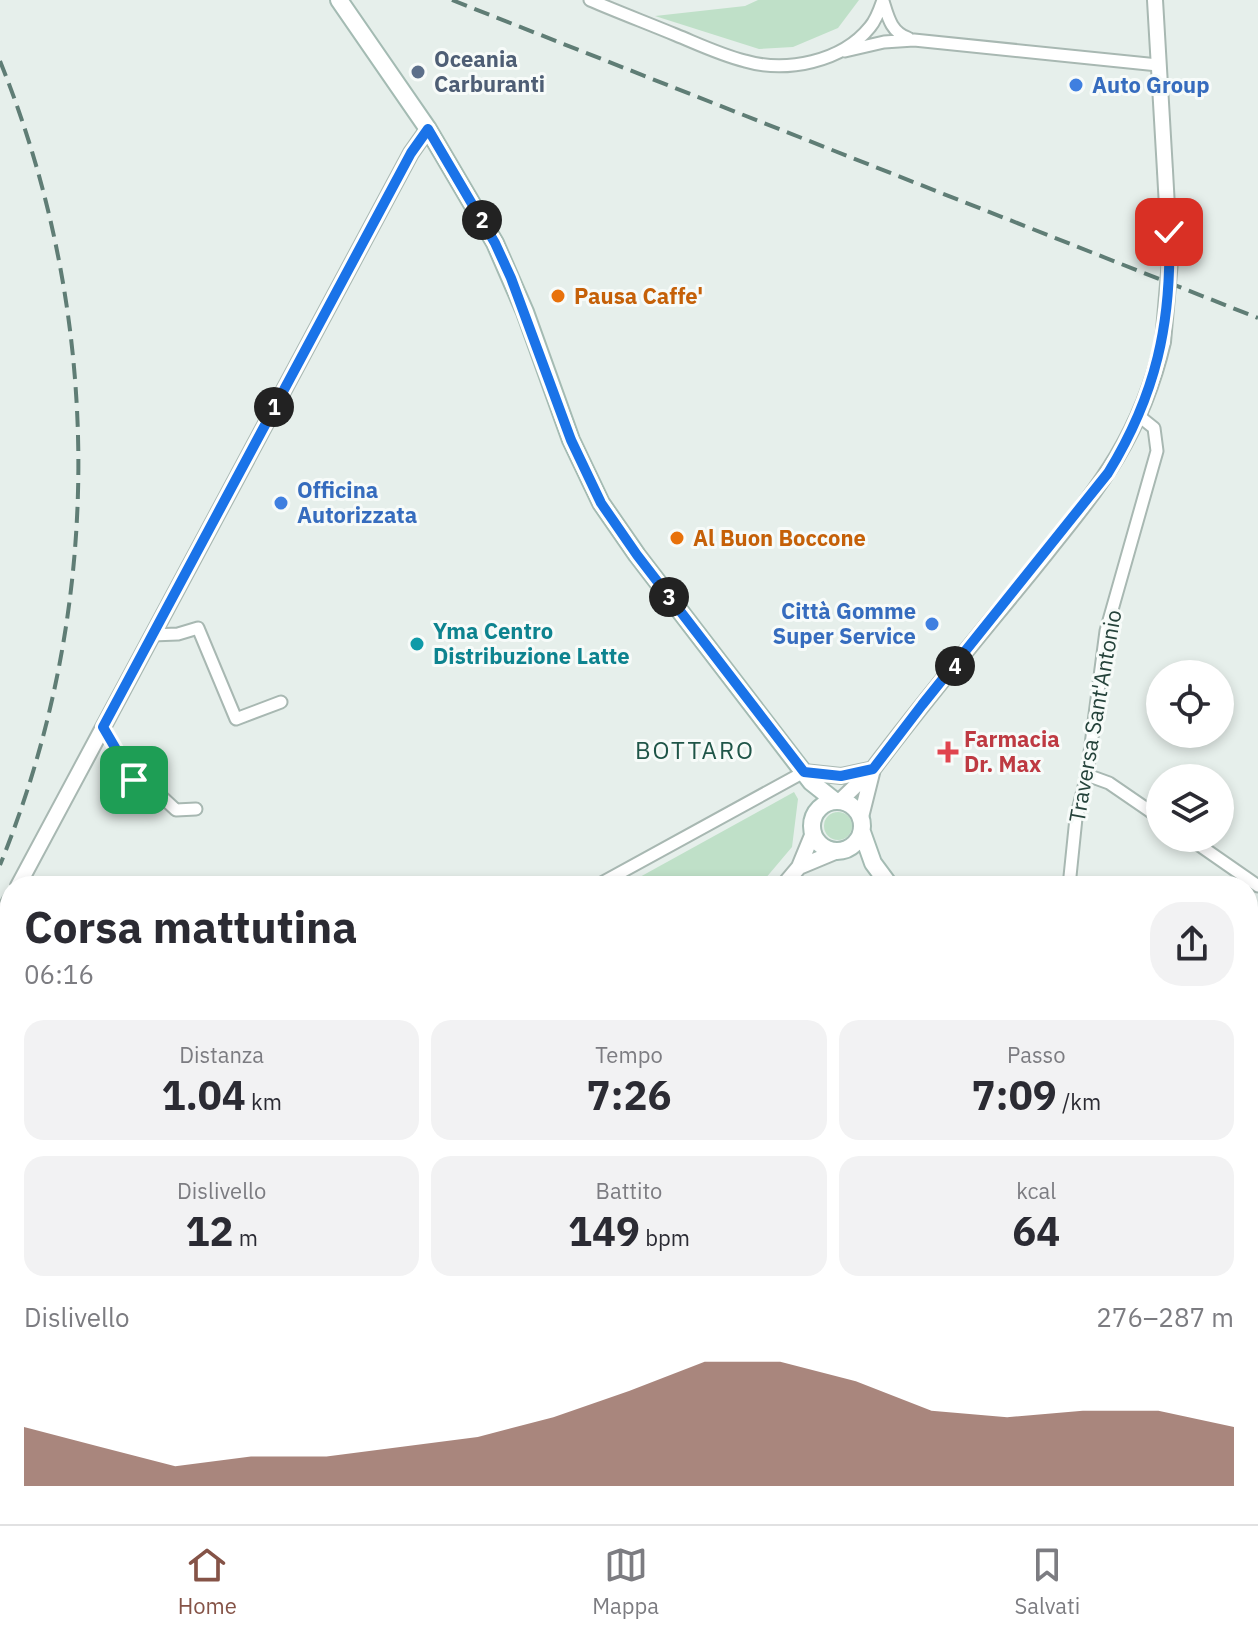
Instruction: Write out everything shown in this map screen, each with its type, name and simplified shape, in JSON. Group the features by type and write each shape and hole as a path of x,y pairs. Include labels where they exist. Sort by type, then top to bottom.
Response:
{"main road":[{"path":"339,0 428,129 475,207 506,267 571,440 601,503 637,555 808,777 838,801 852,806 873,863 883,876"},
{"path":"808,777 815,815 813,833 821,846 873,863"},
{"path":"815,815 820,808 838,801"},
{"path":"841,851 859,840 861,824"}],"street":[{"path":"590,0 746,62 791,65 813,62 859,39 872,25 883,0"},
{"path":"883,0 897,34 914,40"},
{"path":"838,801 873,769 1108,473 1139,416 1163,342 1170,261 1155,0"},
{"path":"837,52 884,42 914,40 1158,65"},
{"path":"23,876 411,153 428,129"},
{"name":"Traversa Sant'Antonio","path":"1070,876 1076,818 1087,775 1106,631 1157,451 1154,428 1139,416"},
{"path":"152,635 178,634 198,628 236,719 281,702"},
{"path":"103,727 141,788 156,793 176,810 196,809"},
{"path":"615,876 808,777 841,776 873,769"},
{"path":"861,824 873,769"},
{"path":"1087,775 1109,783 1146,808"},
{"path":"791,876 799,867 813,833"},
{"path":"799,867 841,851"},
{"path":"1209,852 1244,876"}],"green space":[{"path":"758,0 859,0 838,28 793,47 759,49 655,16 745,6"},
{"path":"794,792 798,799 792,847 767,876 642,876"},
{"path":"838,812 848,816 852,826 848,836 838,840 828,836 824,826 828,816"}],"railway":[{"path":"452,0 1258,318"},
{"path":"0,61 34,159 59,259 73,361 78,463 74,565 59,667 34,767 0,865"}],"place":[{"name":"Oceania Carburanti","path":"418,72"},
{"name":"Auto Group","path":"1076,85"},
{"name":"Pausa Caffe'","path":"558,296"},
{"name":"Officina Autorizzata","path":"281,503"},
{"name":"Al Buon Boccone","path":"677,538"},
{"name":"Città Gomme Super Service","path":"932,624"},
{"name":"Yma Centro Distribuzione Latte","path":"417,644"},
{"name":"Farmacia Dr. Max","path":"948,752"}],"district":[{"name":"BOTTARO","path":"695,751"}],"route":[{"path":"134,780 103,727 411,153 428,129 495,243 525,312 571,440 601,503 637,555 804,772 823,776 857,775 873,769 1108,473 1139,416 1163,342 1168,307 1169,232"}]}
